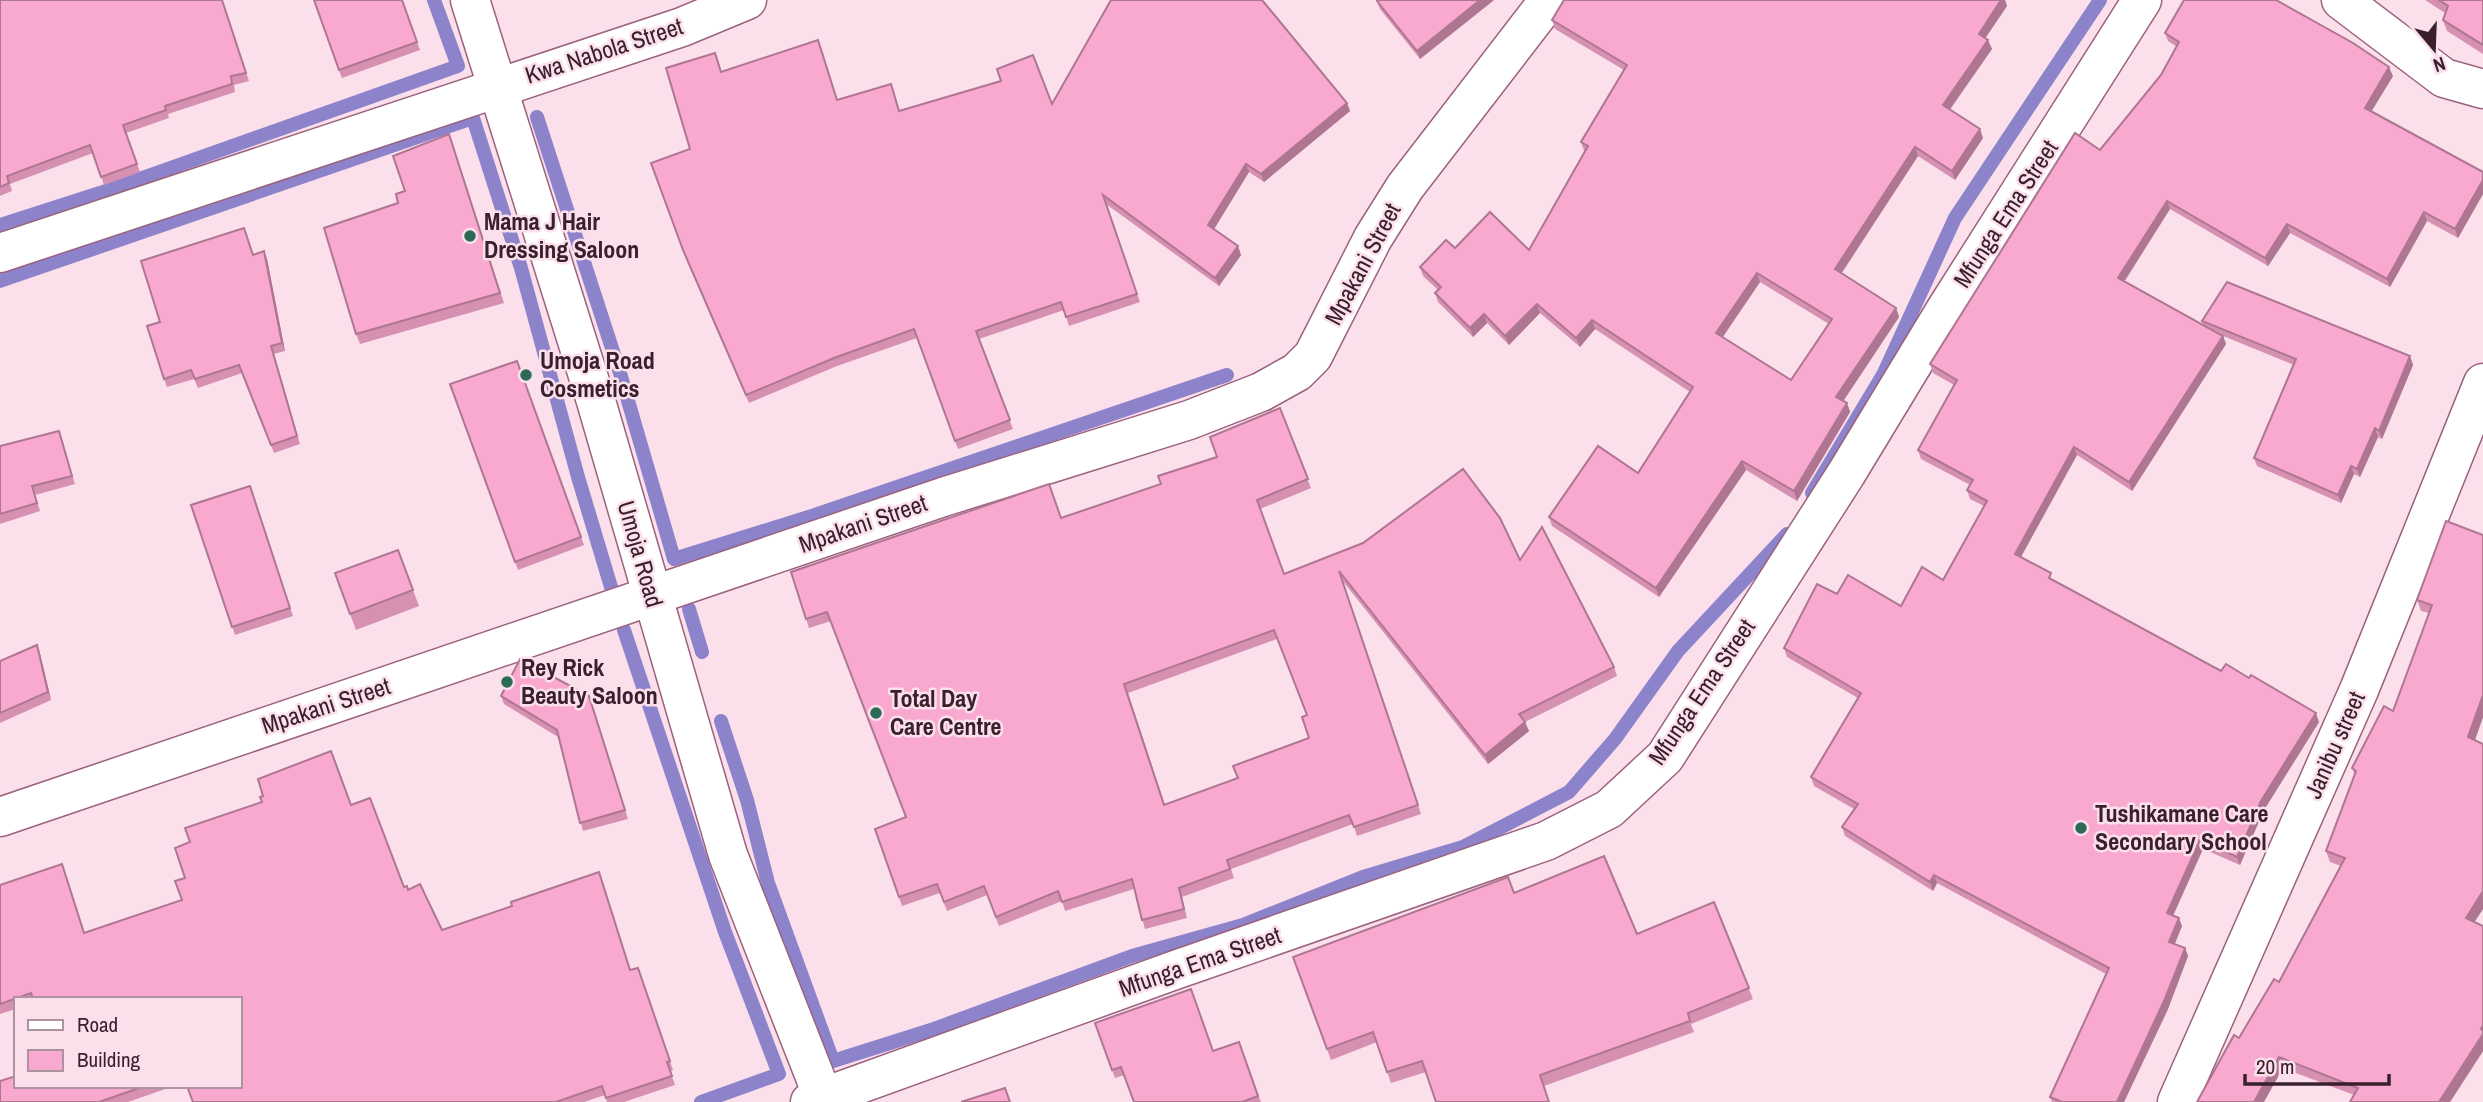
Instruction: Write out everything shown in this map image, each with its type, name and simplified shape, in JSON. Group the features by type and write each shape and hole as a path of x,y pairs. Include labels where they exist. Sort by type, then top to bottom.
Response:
{"street":[{"name":"Umoja Road","path":"470,0 596,401 728,855 819,1101"},
{"name":"Kwa Nabola Street","path":"0,253 682,27 747,0"},
{"name":"Mpakani Street","path":"0,817 943,497 1189,420 1261,392 1297,372 1313,356 1351,278 1405,187 1549,0"},
{"name":"Mfunga Ema Street","path":"819,1101 1175,970 1546,841 1609,809 1665,757 1846,474 1946,309 2142,0"},
{"path":"2341,0 2444,78 2483,89"},
{"name":"Janibu street","path":"2176,1102 2359,690 2483,383"}],"building":[{"path":"0,0 222,0 246,73 231,76 232,84 165,106 166,110 123,125 137,164 101,177 90,145 7,176 9,183 0,187"},
{"path":"314,0 402,0 417,42 339,70"},
{"path":"1111,0 1262,0 1347,103 1261,174 1246,164 1208,225 1238,246 1215,278 1103,195 1137,294 1066,317 1061,302 976,331 1010,420 955,441 914,329 834,358 746,395 683,250 651,163 690,149 666,68 715,53 721,72 818,40 837,100 891,84 899,111 1001,81 997,69 1033,55 1052,104"},
{"path":"1377,0 1480,0 1417,51"},
{"path":"1564,0 2001,0 1979,34 1988,40 1943,105 1980,129 1952,171 1915,147 1835,269 1896,308 1836,397 1847,403 1794,491 1742,461 1656,588 1549,517 1598,446 1638,473 1693,387 1592,320 1576,338 1537,304 1505,336 1484,314 1470,328 1435,293 1441,287 1420,267 1446,240 1455,248 1490,212 1529,250 1588,146 1581,142 1627,65 1552,20","holes":["1757,273 1832,319 1791,380 1716,333"]},
{"path":"2184,0 2276,0 2353,43 2389,67 2365,108 2483,172 2483,180 2455,229 2424,212 2387,279 2287,224 2265,258 2167,201 2118,278 2223,336 2129,482 2074,447 2015,554 2051,573 2049,578 2221,671 2226,664 2249,678 2251,675 2316,713 2261,801 2237,857 2200,840 2167,913 2179,918 2169,942 2185,948 2164,1001 2117,1102 2062,1102 2050,1097 2109,968 1934,875 1930,882 1842,827 1858,804 1811,777 1861,693 1784,648 1817,584 1837,594 1848,575 1901,606 1922,567 1943,580 1987,501 1967,490 1973,480 1918,450 1957,380 1930,364 2075,133 2100,150 2161,75 2179,42 2165,33"},
{"path":"2439,0 2483,0 2483,45 2443,20 2448,6"},
{"path":"449,134 500,293 356,334 324,228 398,203 396,194 405,191 393,156"},
{"path":"244,228 253,255 264,251 282,343 271,346 297,436 271,445 239,365 195,379 191,370 164,379 147,326 160,322 141,261"},
{"path":"2227,282 2410,356 2379,431 2375,428 2357,469 2351,466 2338,495 2254,458 2296,359 2202,321"},
{"path":"517,361 581,537 515,562 450,384"},
{"path":"1280,408 1308,479 1257,500 1284,574 1363,543 1463,469 1500,518 1520,560 1542,527 1614,667 1519,714 1525,722 1485,755 1339,571 1418,805 1354,827 1349,815 1227,860 1230,869 1179,888 1184,909 1142,920 1132,879 1062,902 1058,891 996,917 984,886 944,902 937,884 899,897 875,829 906,817 827,612 806,619 791,572 1049,484 1061,518 1161,484 1158,476 1217,457 1210,437","holes":["1274,630 1307,715 1302,717 1309,738 1233,766 1238,778 1164,805 1124,684"]},
{"path":"59,431 72,476 32,486 37,503 0,514 0,446"},
{"path":"250,486 290,608 232,627 191,505"},
{"path":"2446,521 2483,535 2483,695 2468,737 2483,744 2483,891 2466,918 2483,926 2483,1034 2439,1102 2350,1102 2358,1088 2279,1057 2254,1102 2197,1102 2234,1035 2239,1038 2274,979 2279,982 2345,858 2326,851 2356,771 2352,768 2384,706 2393,711 2432,605 2417,600"},
{"path":"398,550 413,590 350,614 335,573"},
{"path":"37,645 48,692 0,713 0,661"},
{"path":"520,659 589,696 625,810 580,823 557,730 501,696"},
{"path":"331,751 351,805 370,798 404,887 407,886 408,890 420,884 442,930 512,906 511,902 599,872 630,970 638,968 670,1061 667,1062 672,1076 606,1098 602,1086 556,1102 193,1102 188,1088 242,1088 242,997 32,997 31,993 0,1004 0,885 62,864 84,933 182,900 175,881 185,878 175,848 190,842 185,828 262,802 258,779"},
{"path":"1604,856 1637,934 1714,902 1749,988 1688,1013 1690,1021 1540,1075 1549,1102 1436,1102 1422,1061 1387,1072 1373,1032 1327,1049 1293,957 1508,877 1514,893"},
{"path":"1191,989 1213,1051 1239,1042 1258,1096 1242,1102 1134,1102 1121,1067 1112,1070 1095,1023"},
{"path":"14,1077 14,1088 139,1088 99,1102 0,1102 0,1081"},
{"path":"1005,1088 1010,1102 961,1102"}],"waterway":[{"path":"0,225 100,193 458,66 434,0"},
{"path":"1812,493 1884,373 1955,218 2100,0"},
{"path":"537,117 620,373 674,559 812,516 1227,375"},
{"path":"0,281 473,118 521,268 611,587"},
{"path":"721,721 747,800 768,883 833,1061 931,1030 1132,956 1243,925 1363,877 1463,847 1569,792 1615,739 1678,651 1787,534"},
{"path":"689,609 702,652"},
{"path":"624,630 725,932 779,1074 701,1102"}],"place":[{"name":"Mama J Hair Dressing Saloon","path":"470,236"},
{"name":"Umoja Road Cosmetics","path":"526,375"},
{"name":"Rey Rick Beauty Saloon","path":"507,682"},
{"name":"Total Day Care Centre","path":"876,713"},
{"name":"Tushikamane Care Secondary School","path":"2081,828"}]}
